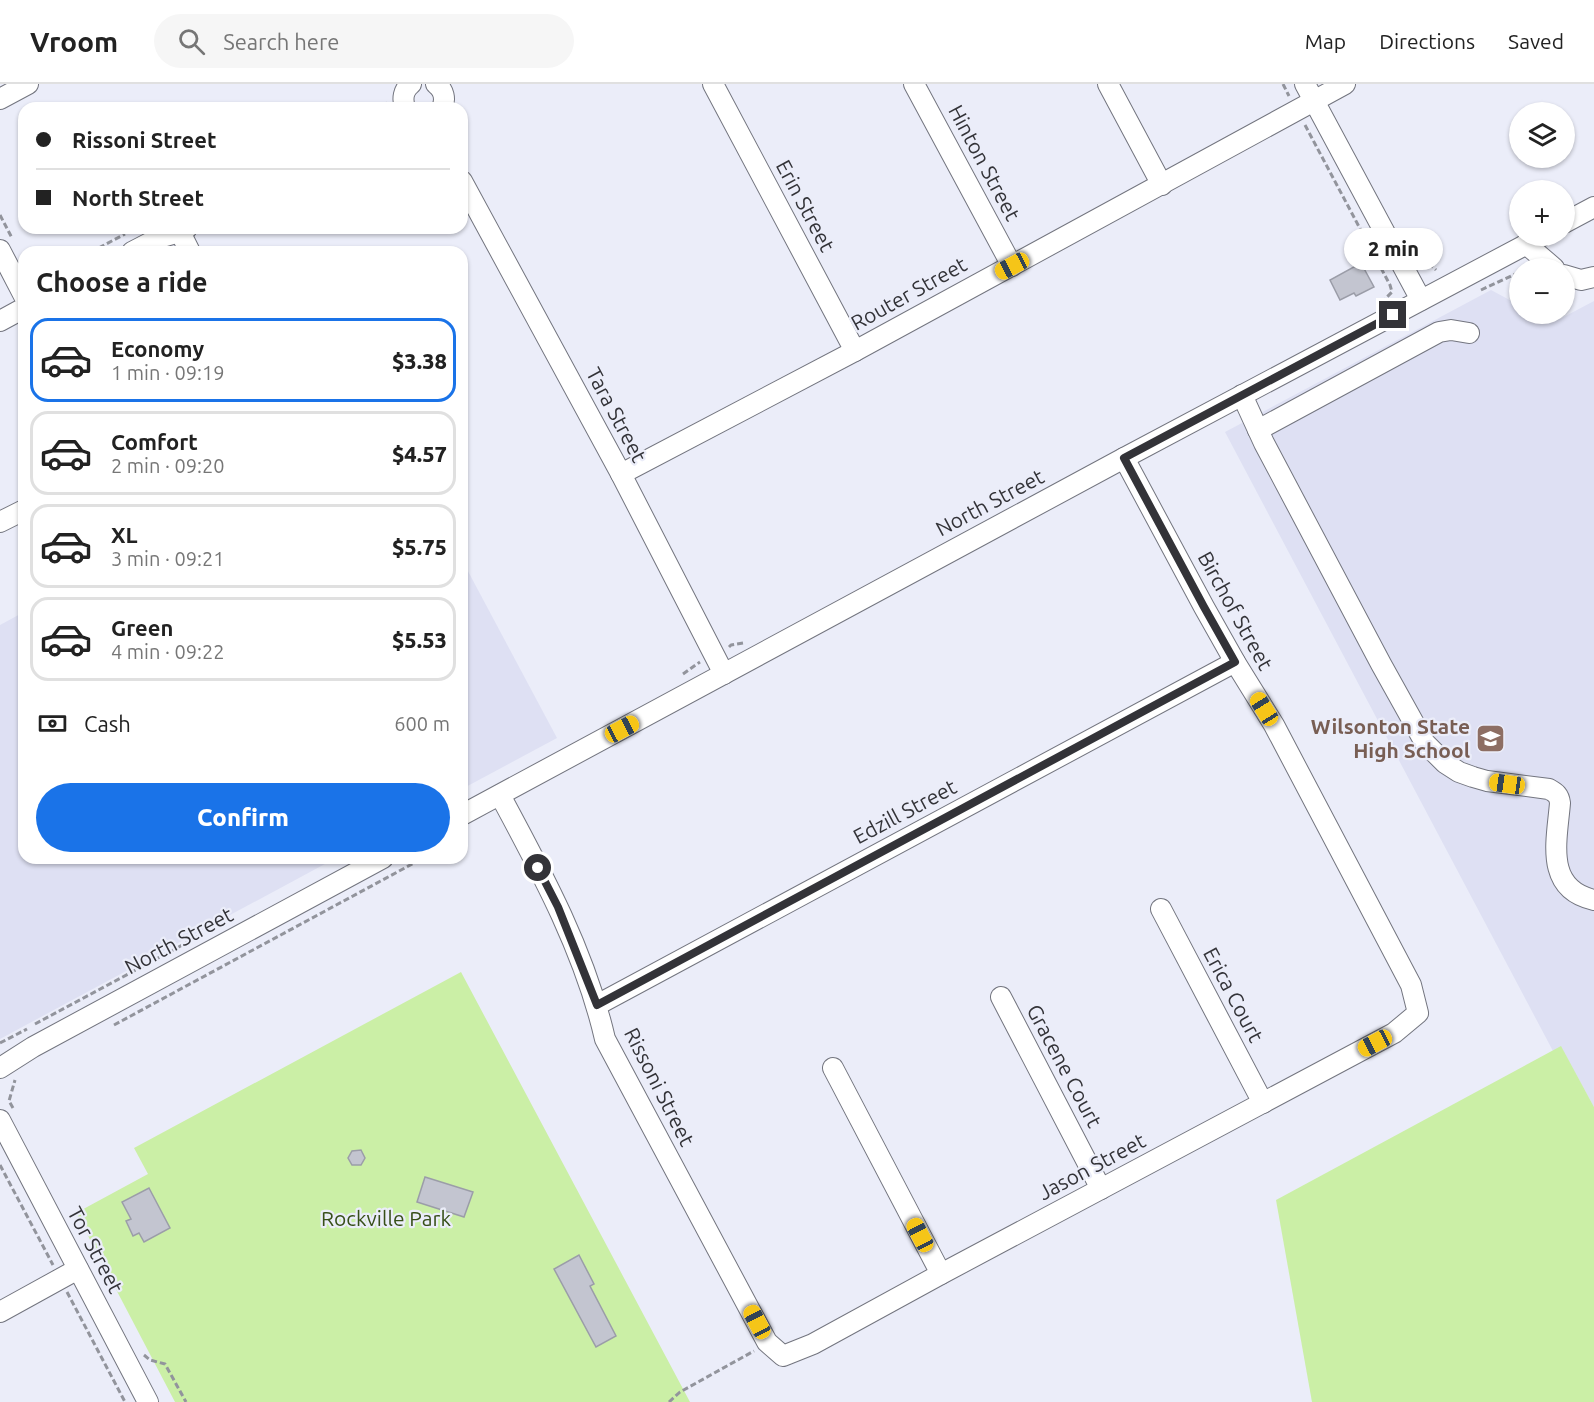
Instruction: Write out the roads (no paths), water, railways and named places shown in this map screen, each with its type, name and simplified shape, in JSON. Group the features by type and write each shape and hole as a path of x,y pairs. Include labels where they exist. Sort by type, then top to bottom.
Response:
{"street":[{"path":"0,99 28,84"},
{"path":"404,102 405,91 411,84"},
{"name":"Erin Street","path":"713,84 855,351"},
{"name":"Hinton Street","path":"914,84 1012,266"},
{"path":"1108,84 1162,185"},
{"name":"Router Street","path":"621,474 1162,185 1305,98 1345,84"},
{"path":"1305,98 1421,300"},
{"name":"Tara Street","path":"468,192 621,474 724,674"},
{"path":"1575,217 1594,207"},
{"path":"144,246 171,234"},
{"name":"North Street","path":"468,812 1523,246"},
{"path":"0,250 18,285"},
{"path":"1575,278 1581,280 1594,277"},
{"path":"0,321 18,311"},
{"path":"1258,430 1439,332 1451,330 1469,333"},
{"path":"1242,395 1258,430 1381,664 1425,743 1445,764 1459,772 1487,781 1549,789 1556,793 1560,803 1555,853 1560,874 1576,894 1594,900"},
{"name":"Birchof Street","path":"1124,458 1198,597 1274,725 1411,985 1418,1013"},
{"path":"0,522 18,513"},
{"name":"Edzill Street","path":"597,1005 1235,662"},
{"name":"Rissoni Street","path":"500,795 558,907 597,1005 605,1039 767,1342 783,1356"},
{"name":"North Street","path":"8,1073 33,1047 372,864"},
{"name":"Erica Court","path":"1161,909 1263,1103"},
{"name":"Gracene Court","path":"1001,997 1101,1189"},
{"name":"Jason Street","path":"783,1356 813,1344 1394,1033 1418,1013"},
{"path":"833,1068 941,1274"},
{"name":"Tor Street","path":"7,1116 78,1269 148,1402"},
{"path":"0,1312 78,1269"}],"place":[{"name":"Wilsonton State High School","path":"1491,739"}],"park label":[{"name":"Rockville Park","path":"386,1219"}]}
